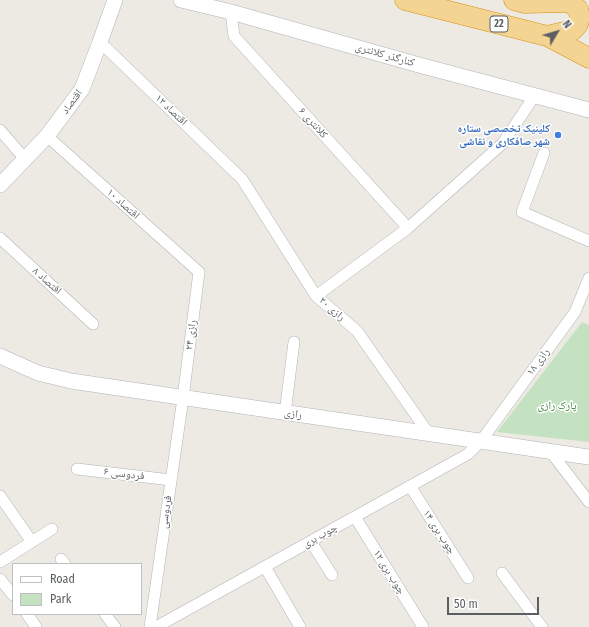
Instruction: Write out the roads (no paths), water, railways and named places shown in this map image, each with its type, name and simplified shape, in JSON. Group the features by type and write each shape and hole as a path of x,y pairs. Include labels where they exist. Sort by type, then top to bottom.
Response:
{"highway":[{"name":"22","path":"405,0 547,36 589,58"},
{"path":"514,0 525,2 565,2 572,4 578,10 580,17 574,30 547,36"}],"main road":[{"name":"اقتصاد","path":"0,185 47,136 82,89 114,0"},
{"name":"کنارگذر کلانتری","path":"181,0 231,12 419,65 589,110"},
{"name":"رازی","path":"0,356 38,373 71,381 589,457"}],"street":[{"name":"کلانتری ۶","path":"231,12 234,36 408,228"},
{"name":"۱۲ اقتصاد","path":"100,42 242,179"},
{"path":"316,296 408,228 503,143 535,95"},
{"path":"0,130 25,159"},
{"name":"۱۰ اقتصاد","path":"47,136 199,272"},
{"path":"544,153 522,212 589,241"},
{"name":"رازی ۲۰","path":"242,179 316,296 357,331 429,434"},
{"name":"۸ اقتصاد","path":"0,238 93,324"},
{"name":"رازی ۲۴","path":"183,398 199,272"},
{"name":"رازی ۱۸","path":"481,441 575,312 589,278"},
{"path":"285,412 294,342"},
{"name":"فردوسی","path":"150,627 183,398"},
{"name":"چوب بری","path":"156,627 468,454 481,441"},
{"path":"550,451 589,502"},
{"name":"فردوسی ۶","path":"77,468 171,480"},
{"name":"۱۴ چوب بری","path":"410,486 468,578"},
{"path":"0,496 32,542"},
{"name":"۱۲ چوب بری","path":"355,517 423,627"},
{"path":"0,562 52,529"},
{"path":"311,542 332,575"},
{"path":"265,567 300,627"},
{"path":"502,573 542,627"},
{"path":"0,579 12,594"},
{"path":"28,615 36,627"},
{"path":"106,615 115,627"}],"place":[{"name":"کلینیک تخصصی ستاره شهر صافکاری و نقاشی","path":"558,135"}],"park label":[{"name":"پارک رازی","path":"557,406"}]}
